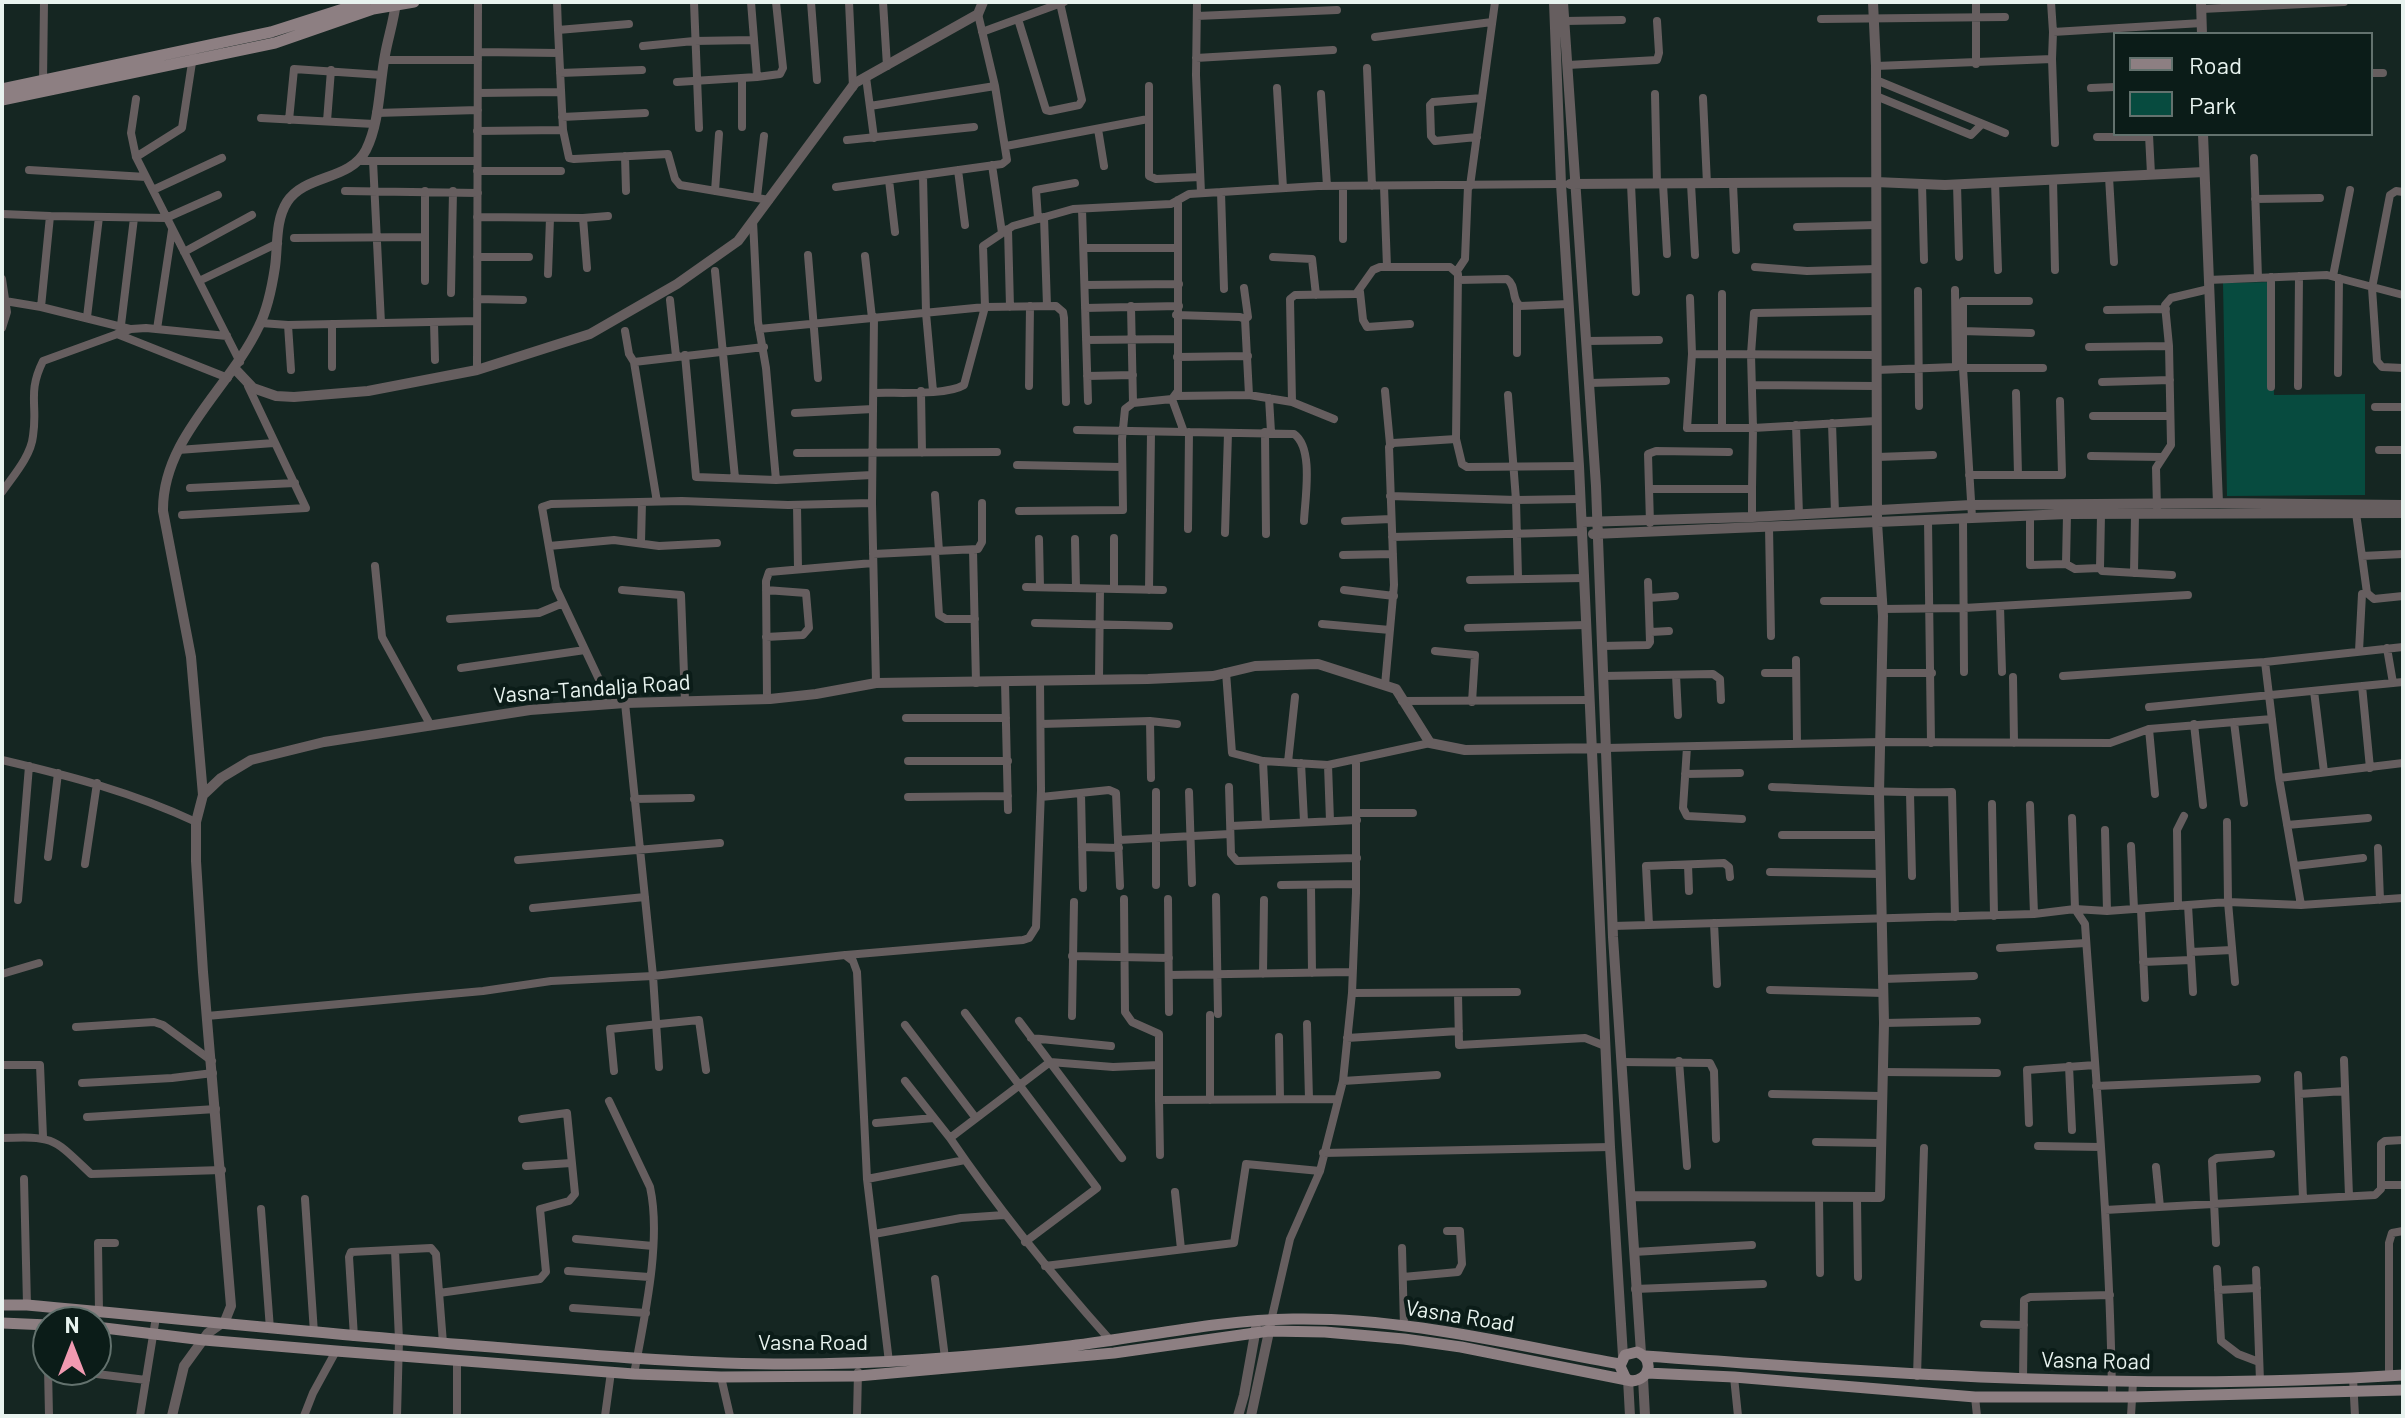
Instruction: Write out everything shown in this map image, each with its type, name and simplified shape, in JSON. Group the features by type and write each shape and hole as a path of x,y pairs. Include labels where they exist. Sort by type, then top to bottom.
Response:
{"main road":[{"path":"2,100 193,55 365,2"},
{"path":"2,89 275,43 373,9 414,2"},
{"name":"Vasna Road","path":"2,1305 37,1306"},
{"name":"Vasna Road","path":"112,1313 354,1337 637,1359 858,1370 889,1362 1333,1320 1404,1327 1622,1360"},
{"path":"2,1323 32,1324"},
{"name":"Vasna Road","path":"1270,1326 1404,1339 1626,1378"},
{"name":"Vasna Road","path":"112,1329 336,1351 634,1374 721,1377 1114,1353 1256,1327"},
{"path":"1490,1354 1492,1341"},
{"path":"1632,1352 1643,1354 1649,1364 1645,1375 1637,1381 1626,1378 1622,1360 1632,1352"},
{"name":"Vasna Road","path":"1643,1354 1917,1376 2023,1380 2260,1381 2403,1375"},
{"name":"Vasna Road","path":"1645,1375 1734,1377 1975,1397 2132,1397 2403,1390"}],"street":[{"path":"43,82 44,2"},
{"path":"477,370 478,2"},
{"path":"557,2 562,117 567,155 572,159 668,154 675,179 680,185 769,200"},
{"path":"694,2 699,128"},
{"path":"751,2 757,77"},
{"path":"677,82 780,74 783,68 776,2"},
{"path":"811,2 817,80"},
{"path":"849,2 853,87"},
{"path":"883,2 887,66"},
{"path":"836,187 1002,164 1007,160 995,86 978,14 983,2"},
{"path":"1197,2 1201,193"},
{"path":"1495,2 1469,186 1465,259 1458,275 1456,439 1459,458 1467,467 1579,466"},
{"path":"1554,2 1622,1360"},
{"path":"1563,2 1598,521 1621,1062 1635,1289 1643,1354"},
{"path":"1631,1196 1880,1197 1884,1023 1879,793 1883,673 1877,516 1876,66 1873,2"},
{"path":"1976,2 1976,64"},
{"path":"2051,2 2055,143"},
{"path":"2053,32 2202,28 2201,6 2344,2"},
{"path":"360,161 372,137 396,3"},
{"path":"982,32 1062,3 1082,100 1079,105 1046,110 1018,19"},
{"path":"1197,16 1337,10"},
{"path":"247,382 261,393 294,397 368,391 477,370 590,334 677,284 738,241 853,87 978,14"},
{"path":"1821,19 2005,17"},
{"path":"1565,21 1622,20"},
{"path":"1568,65 1657,60 1657,21"},
{"path":"1375,37 1492,22"},
{"path":"558,30 629,24"},
{"path":"643,46 754,40"},
{"path":"1196,58 1333,50"},
{"path":"384,60 559,53"},
{"path":"136,157 182,128 193,55"},
{"path":"1876,66 2052,59"},
{"path":"1367,68 1372,186"},
{"path":"289,120 294,69 382,75"},
{"path":"327,121 331,70"},
{"path":"560,73 642,70"},
{"path":"2373,73 2383,73"},
{"path":"866,77 874,138"},
{"path":"742,78 742,127"},
{"path":"1876,80 2005,133"},
{"path":"870,106 995,86"},
{"path":"1149,86 1149,176 1156,179 1200,177"},
{"path":"2091,88 2113,87"},
{"path":"1277,88 1283,188"},
{"path":"478,93 561,92"},
{"path":"1321,94 1327,186"},
{"path":"1655,94 1667,254"},
{"path":"1876,96 1970,134 1974,134 1982,124"},
{"path":"1477,137 1432,139 1430,105 1433,102 1482,98"},
{"path":"1703,98 1707,184"},
{"path":"136,99 131,133 136,157 227,336 238,366 306,508 182,515"},
{"path":"261,118 327,121 478,110"},
{"path":"562,117 645,113"},
{"path":"1006,146 1148,119"},
{"path":"847,140 974,127"},
{"path":"1098,129 1104,166"},
{"path":"477,131 563,130"},
{"path":"715,191 719,134"},
{"path":"757,197 764,136"},
{"path":"2097,137 2123,136"},
{"path":"2149,136 2151,174"},
{"path":"2203,136 2218,503"},
{"path":"625,156 626,191"},
{"path":"153,190 222,158"},
{"path":"2254,158 2258,278"},
{"path":"172,1416 184,1366 230,1314 231,1306 196,861 196,822 203,795 191,657 163,511 163,491 168,471 178,450 238,366 261,323 269,296 280,217 293,194 360,161 561,171"},
{"path":"373,161 381,323"},
{"path":"992,165 1005,231 1010,307"},
{"path":"29,170 146,177"},
{"path":"958,170 965,225"},
{"path":"874,393 933,391 964,385 985,307 983,246 1005,231 1041,218 1082,209 1171,204 1189,194 1327,186 1957,184 2204,172"},
{"path":"923,175 926,313 933,391"},
{"path":"2109,177 2114,262"},
{"path":"2053,179 2055,270"},
{"path":"889,180 895,232"},
{"path":"1995,182 1998,270"},
{"path":"1047,306 1036,190 1075,183"},
{"path":"1631,184 1636,292"},
{"path":"1691,184 1695,255"},
{"path":"1733,184 1736,250"},
{"path":"1922,184 1924,260"},
{"path":"1957,184 1959,257"},
{"path":"1343,186 1343,239"},
{"path":"1384,186 1387,267"},
{"path":"2338,373 2336,277 2350,190"},
{"path":"345,191 478,193"},
{"path":"425,191 425,281"},
{"path":"451,293 453,191"},
{"path":"2403,192 2396,191 2390,195 2372,288 2377,361 2382,367 2403,368"},
{"path":"1221,192 1224,289"},
{"path":"2,214 166,218 218,195"},
{"path":"2255,199 2320,198"},
{"path":"1178,200 1179,284 1174,397 1187,432 1188,529"},
{"path":"1082,209 1088,401"},
{"path":"184,252 252,215"},
{"path":"41,307 50,216"},
{"path":"477,217 608,216"},
{"path":"87,317 99,217"},
{"path":"119,330 134,218"},
{"path":"548,274 550,218"},
{"path":"583,218 587,268"},
{"path":"753,221 759,329 764,347 776,480"},
{"path":"1797,227 1876,225"},
{"path":"157,329 172,229"},
{"path":"294,238 425,237"},
{"path":"199,281 278,243"},
{"path":"1084,248 1177,248"},
{"path":"808,255 818,378"},
{"path":"865,256 873,318 872,503 876,683"},
{"path":"477,257 529,257"},
{"path":"1273,257 1312,259 1316,295"},
{"path":"1410,324 1367,327 1363,320 1360,292 1373,270 1387,267 1450,267 1458,275 1507,279 1512,284 1517,305 1517,353"},
{"path":"1755,267 1807,271 1876,269"},
{"path":"715,271 735,478"},
{"path":"2298,386 2299,276"},
{"path":"2157,508 2156,468 2171,445 2167,301 2208,284 2299,276 2336,277 2403,295"},
{"path":"2271,277 2271,387"},
{"path":"2,279 7,312 2,328"},
{"path":"1085,285 1179,284"},
{"path":"1244,288 1248,308 1245,319 1249,395"},
{"path":"1876,370 1956,367 1955,290"},
{"path":"1918,291 1919,406"},
{"path":"1292,402 1290,299 1295,295 1352,295 1360,292"},
{"path":"1722,294 1722,428"},
{"path":"1690,298 1692,354 1687,428 1753,428 1876,421"},
{"path":"477,299 523,300"},
{"path":"670,300 696,477 776,480 872,475"},
{"path":"5,301 87,317 228,378"},
{"path":"1964,672 1969,475 1963,301 2029,301"},
{"path":"1517,305 1569,304"},
{"path":"1029,386 1030,306"},
{"path":"759,329 985,307 1056,306 1063,312 1066,402"},
{"path":"1085,308 1131,306 1245,319"},
{"path":"1131,306 1133,403"},
{"path":"2107,310 2166,309"},
{"path":"1752,517 1751,354 1754,313 1876,311"},
{"path":"261,323 477,321"},
{"path":"434,322 435,360"},
{"path":"332,324 332,367"},
{"path":"288,325 291,370"},
{"path":"2,492 20,466 33,439 34,380 43,361 119,330 157,329 227,336"},
{"path":"625,331 629,354 634,362 657,502"},
{"path":"1962,331 2031,333"},
{"path":"1086,340 1177,339"},
{"path":"1587,341 1659,340"},
{"path":"2089,347 2169,346"},
{"path":"634,362 764,347"},
{"path":"1692,354 1876,355"},
{"path":"1177,357 1248,356"},
{"path":"1963,368 2043,368"},
{"path":"1087,376 1133,375"},
{"path":"2102,382 2170,380"},
{"path":"1589,383 1666,381"},
{"path":"1752,385 1876,386"},
{"path":"921,391 922,453"},
{"path":"1385,391 1390,444 1394,596 1385,685"},
{"path":"2016,393 2018,475"},
{"path":"1019,511 1123,510 1125,409 1133,403 1174,397 1249,395 1292,402 1334,419"},
{"path":"1508,395 1518,577"},
{"path":"1266,534 1269,398"},
{"path":"1969,475 2062,475 2060,401"},
{"path":"2375,407 2403,407"},
{"path":"795,413 873,409"},
{"path":"2093,416 2169,416"},
{"path":"1832,423 1835,513"},
{"path":"1796,425 1799,515"},
{"path":"1077,430 1294,434 1304,447 1304,521"},
{"path":"1149,590 1151,432"},
{"path":"1225,533 1228,433"},
{"path":"1390,444 1456,439"},
{"path":"178,450 274,443"},
{"path":"2379,450 2403,450"},
{"path":"797,453 997,452"},
{"path":"1650,525 1647,457 1651,452 1729,452"},
{"path":"1877,457 1933,455"},
{"path":"2091,456 2163,457"},
{"path":"1017,465 1122,467"},
{"path":"190,488 295,483"},
{"path":"1649,489 1752,489"},
{"path":"935,495 939,615 946,619 975,619"},
{"path":"1390,496 1580,499"},
{"path":"641,543 642,502"},
{"path":"607,705 605,692 556,588 542,507 551,504 642,502 872,503"},
{"path":"767,699 766,590 769,572 978,549 982,542 982,503"},
{"path":"1392,537 1582,529 1598,533 1650,525 1835,513 1928,520 1968,513 2135,514 2157,508 2218,503 2403,505"},
{"path":"797,505 798,569"},
{"path":"1582,529 1598,521 1769,527 1877,516 2157,508 2403,513"},
{"path":"2356,513 2369,596 2374,599 2403,596"},
{"path":"2066,564 2067,514"},
{"path":"2100,568 2101,514"},
{"path":"2134,573 2135,514"},
{"path":"2030,515 2030,565 2066,564 2075,569 2100,568 2102,571 2172,575"},
{"path":"1345,521 1391,519"},
{"path":"1928,520 1931,743"},
{"path":"1769,527 1771,636"},
{"path":"1114,538 1114,589"},
{"path":"1039,539 1040,587"},
{"path":"1075,539 1076,588"},
{"path":"549,546 614,540 659,546 717,543"},
{"path":"973,550 976,683"},
{"path":"1343,555 1393,554"},
{"path":"2362,556 2403,554"},
{"path":"375,566 382,637 431,726"},
{"path":"1470,580 1584,578"},
{"path":"1602,646 1648,645 1651,632 1648,582"},
{"path":"1026,587 1163,590"},
{"path":"1099,680 1100,589"},
{"path":"622,590 681,595 685,701"},
{"path":"766,590 806,593 809,628 803,635 766,637"},
{"path":"1344,590 1394,596"},
{"path":"2359,651 2362,594"},
{"path":"1824,601 1964,608 2188,595"},
{"path":"1649,598 1675,596"},
{"path":"450,619 539,613 563,603"},
{"path":"2000,606 2002,672"},
{"path":"1035,623 1169,626"},
{"path":"1322,624 1390,630"},
{"path":"1468,628 1586,625"},
{"path":"1651,632 1669,631"},
{"path":"2063,676 2265,662 2403,647"},
{"path":"2149,707 2398,682 2387,648"},
{"path":"461,668 585,650"},
{"path":"1435,651 1475,655 1472,702"},
{"path":"1796,660 1797,743"},
{"path":"2265,662 2279,778 2301,905"},
{"name":"Vasna-Tandalja Road","path":"203,795 221,778 251,760 324,742 530,710 625,703 767,699 876,683 1213,676 1255,666 1318,664 1396,689 1430,743"},
{"path":"1226,672 1232,753 1263,761 1328,765 1430,743 1465,750 1881,742 2110,743 2149,729 2272,719"},
{"path":"1765,673 1796,673"},
{"path":"1883,673 1932,673"},
{"path":"1603,676 1713,674 1720,679 1721,700"},
{"path":"1676,675 1678,715"},
{"path":"2013,677 2014,743"},
{"path":"207,1016 1029,938 1036,927 1041,797 1040,681"},
{"path":"1005,682 1008,810"},
{"path":"2362,686 2370,768"},
{"path":"2314,691 2324,772"},
{"path":"1288,762 1295,697"},
{"path":"1402,701 1590,700"},
{"path":"625,703 653,976 659,1067"},
{"path":"906,718 1006,718"},
{"path":"1041,724 1150,721 1177,724"},
{"path":"1150,721 1151,778"},
{"path":"2234,722 2244,803"},
{"path":"2194,724 2203,805"},
{"path":"2149,729 2155,794"},
{"path":"1687,747 1683,808 1687,816 1742,819"},
{"path":"1251,1416 1290,1239 1320,1171 1343,1081 1352,993 1357,858 1356,759"},
{"path":"2,760 97,783 137,796 196,822"},
{"path":"908,761 1008,761"},
{"path":"1263,761 1266,824"},
{"path":"1301,763 1304,821"},
{"path":"2279,778 2403,763"},
{"path":"1328,765 1330,821"},
{"path":"18,900 29,766"},
{"path":"48,857 58,773"},
{"path":"1685,774 1740,773"},
{"path":"85,864 97,783"},
{"path":"1229,787 1231,854 1237,861 1357,858"},
{"path":"1772,787 1879,793 1952,792 1955,917"},
{"path":"1041,797 1109,790 1116,793 1120,886"},
{"path":"1156,792 1156,885"},
{"path":"1189,792 1192,883"},
{"path":"1081,793 1083,888"},
{"path":"1910,793 1912,876"},
{"path":"908,797 1008,796"},
{"path":"634,799 691,798"},
{"path":"1992,804 1994,916"},
{"path":"2030,805 2034,914"},
{"path":"1082,847 1191,838 1266,824 1413,813"},
{"path":"2184,816 2177,830 2193,992"},
{"path":"2072,818 2075,909 2085,924 2101,1147 2110,1295 2112,1396"},
{"path":"2287,825 2368,818"},
{"path":"2227,822 2228,902 2235,982"},
{"path":"2105,830 2107,911"},
{"path":"1782,835 1880,835"},
{"path":"518,860 720,843"},
{"path":"2131,846 2145,998"},
{"path":"2378,848 2380,900"},
{"path":"2295,866 2363,858"},
{"path":"1649,925 1646,866 1724,863 1729,867 1730,877"},
{"path":"1688,865 1689,891"},
{"path":"1770,872 1881,874"},
{"path":"1281,885 1356,884"},
{"path":"1311,885 1312,973"},
{"path":"533,908 645,897"},
{"path":"1210,1100 1216,897"},
{"path":"1613,926 1994,916 2228,902 2301,905 2403,898"},
{"path":"1124,899 1125,1012 1132,1022 1159,1034 1160,1155"},
{"path":"1168,899 1169,1012"},
{"path":"1263,974 1264,900"},
{"path":"1072,1016 1074,902"},
{"path":"1714,923 1717,984"},
{"path":"2000,948 2086,943"},
{"path":"2143,962 2232,950"},
{"path":"845,955 853,961 857,972 867,1179 889,1362"},
{"path":"1072,956 1169,958"},
{"path":"2,974 39,963"},
{"path":"1169,975 1351,972"},
{"path":"1883,979 1974,976"},
{"path":"1770,990 1883,993"},
{"path":"1352,993 1517,992"},
{"path":"1458,993 1459,1045 1585,1038 1605,1046"},
{"path":"965,1013 1097,1188 1025,1242"},
{"path":"614,1071 610,1029 699,1020 706,1070"},
{"path":"1019,1021 1122,1158"},
{"path":"1884,1023 1977,1021"},
{"path":"76,1027 154,1022 163,1025 212,1067"},
{"path":"1307,1024 1309,1099"},
{"path":"905,1025 975,1117"},
{"path":"1347,1038 1459,1031"},
{"path":"1279,1037 1280,1099"},
{"path":"1031,1038 1111,1046"},
{"path":"2344,1060 2349,1196"},
{"path":"1679,1061 1687,1166"},
{"path":"1621,1062 1706,1061 1713,1066 1716,1139"},
{"path":"950,1138 1050,1062 1113,1067 1159,1065"},
{"path":"2,1065 40,1065 43,1137"},
{"path":"2029,1123 2027,1070 2095,1065"},
{"path":"2069,1066 2072,1130"},
{"path":"82,1083 172,1078 212,1067"},
{"path":"1882,1072 1997,1073"},
{"path":"1343,1081 1437,1075"},
{"path":"2298,1075 2303,1199"},
{"path":"2096,1086 2257,1079"},
{"path":"905,1081 1025,1242 1110,1340"},
{"path":"2299,1094 2345,1091"},
{"path":"1772,1094 1881,1096"},
{"path":"1159,1100 1336,1099"},
{"path":"609,1101 650,1187 654,1217 646,1313 634,1374"},
{"path":"87,1117 216,1109"},
{"path":"439,1293 543,1276 546,1272 540,1209 573,1198 567,1113 522,1119"},
{"path":"876,1123 934,1118"},
{"path":"2,1138 43,1137 61,1145 91,1174 222,1170"},
{"path":"2105,1210 2378,1194 2381,1185 2381,1144 2403,1140"},
{"path":"1816,1142 1881,1143"},
{"path":"2038,1146 2101,1147"},
{"path":"1323,1153 1610,1147"},
{"path":"1917,1376 1924,1148"},
{"path":"2216,1243 2211,1163 2214,1159 2271,1154"},
{"path":"867,1179 965,1160"},
{"path":"526,1166 571,1163"},
{"path":"1045,1266 1234,1243 1246,1164 1320,1171"},
{"path":"2156,1167 2160,1207"},
{"path":"24,1179 27,1305"},
{"path":"2381,1185 2403,1185"},
{"path":"1175,1192 1181,1249"},
{"path":"1819,1196 1820,1273"},
{"path":"1857,1198 1858,1277"},
{"path":"305,1199 314,1333"},
{"path":"261,1209 270,1329"},
{"path":"874,1234 961,1218 1004,1215"},
{"path":"1403,1277 1458,1272 1462,1264 1460,1231 1447,1231"},
{"path":"2389,1376 2389,1243 2392,1233 2403,1231"},
{"path":"576,1239 653,1246"},
{"path":"99,1306 98,1243 115,1243"},
{"path":"1634,1252 1752,1245"},
{"path":"1402,1248 1404,1327"},
{"path":"395,1250 399,1340 397,1416"},
{"path":"354,1337 351,1252 435,1250 443,1343"},
{"path":"2217,1269 2221,1341 2238,1354 2259,1362"},
{"path":"2256,1270 2260,1381"},
{"path":"568,1271 649,1277"},
{"path":"935,1279 945,1358"},
{"path":"1635,1289 1763,1284"},
{"path":"2218,1290 2257,1288"},
{"path":"2023,1380 2024,1300 2110,1295"},
{"path":"1238,1416 1256,1327 1274,1307"},
{"path":"573,1308 646,1313"},
{"path":"140,1416 156,1317"},
{"path":"1984,1324 2024,1325"},
{"path":"304,1416 336,1351"},
{"path":"457,1359 457,1416"},
{"path":"857,1416 858,1370"},
{"path":"605,1416 611,1372"},
{"path":"1645,1375 1645,1416"},
{"path":"112,1376 146,1380"},
{"path":"721,1377 730,1416"},
{"path":"1734,1377 1738,1416"},
{"path":"1626,1378 1630,1416"},
{"path":"2353,1378 2355,1416"},
{"path":"2131,1416 2133,1382"},
{"path":"48,1386 49,1416"},
{"path":"1975,1397 1977,1416"}],"green space":[{"path":"2272,282 2274,395 2365,394 2365,495 2227,496 2223,283"}]}
